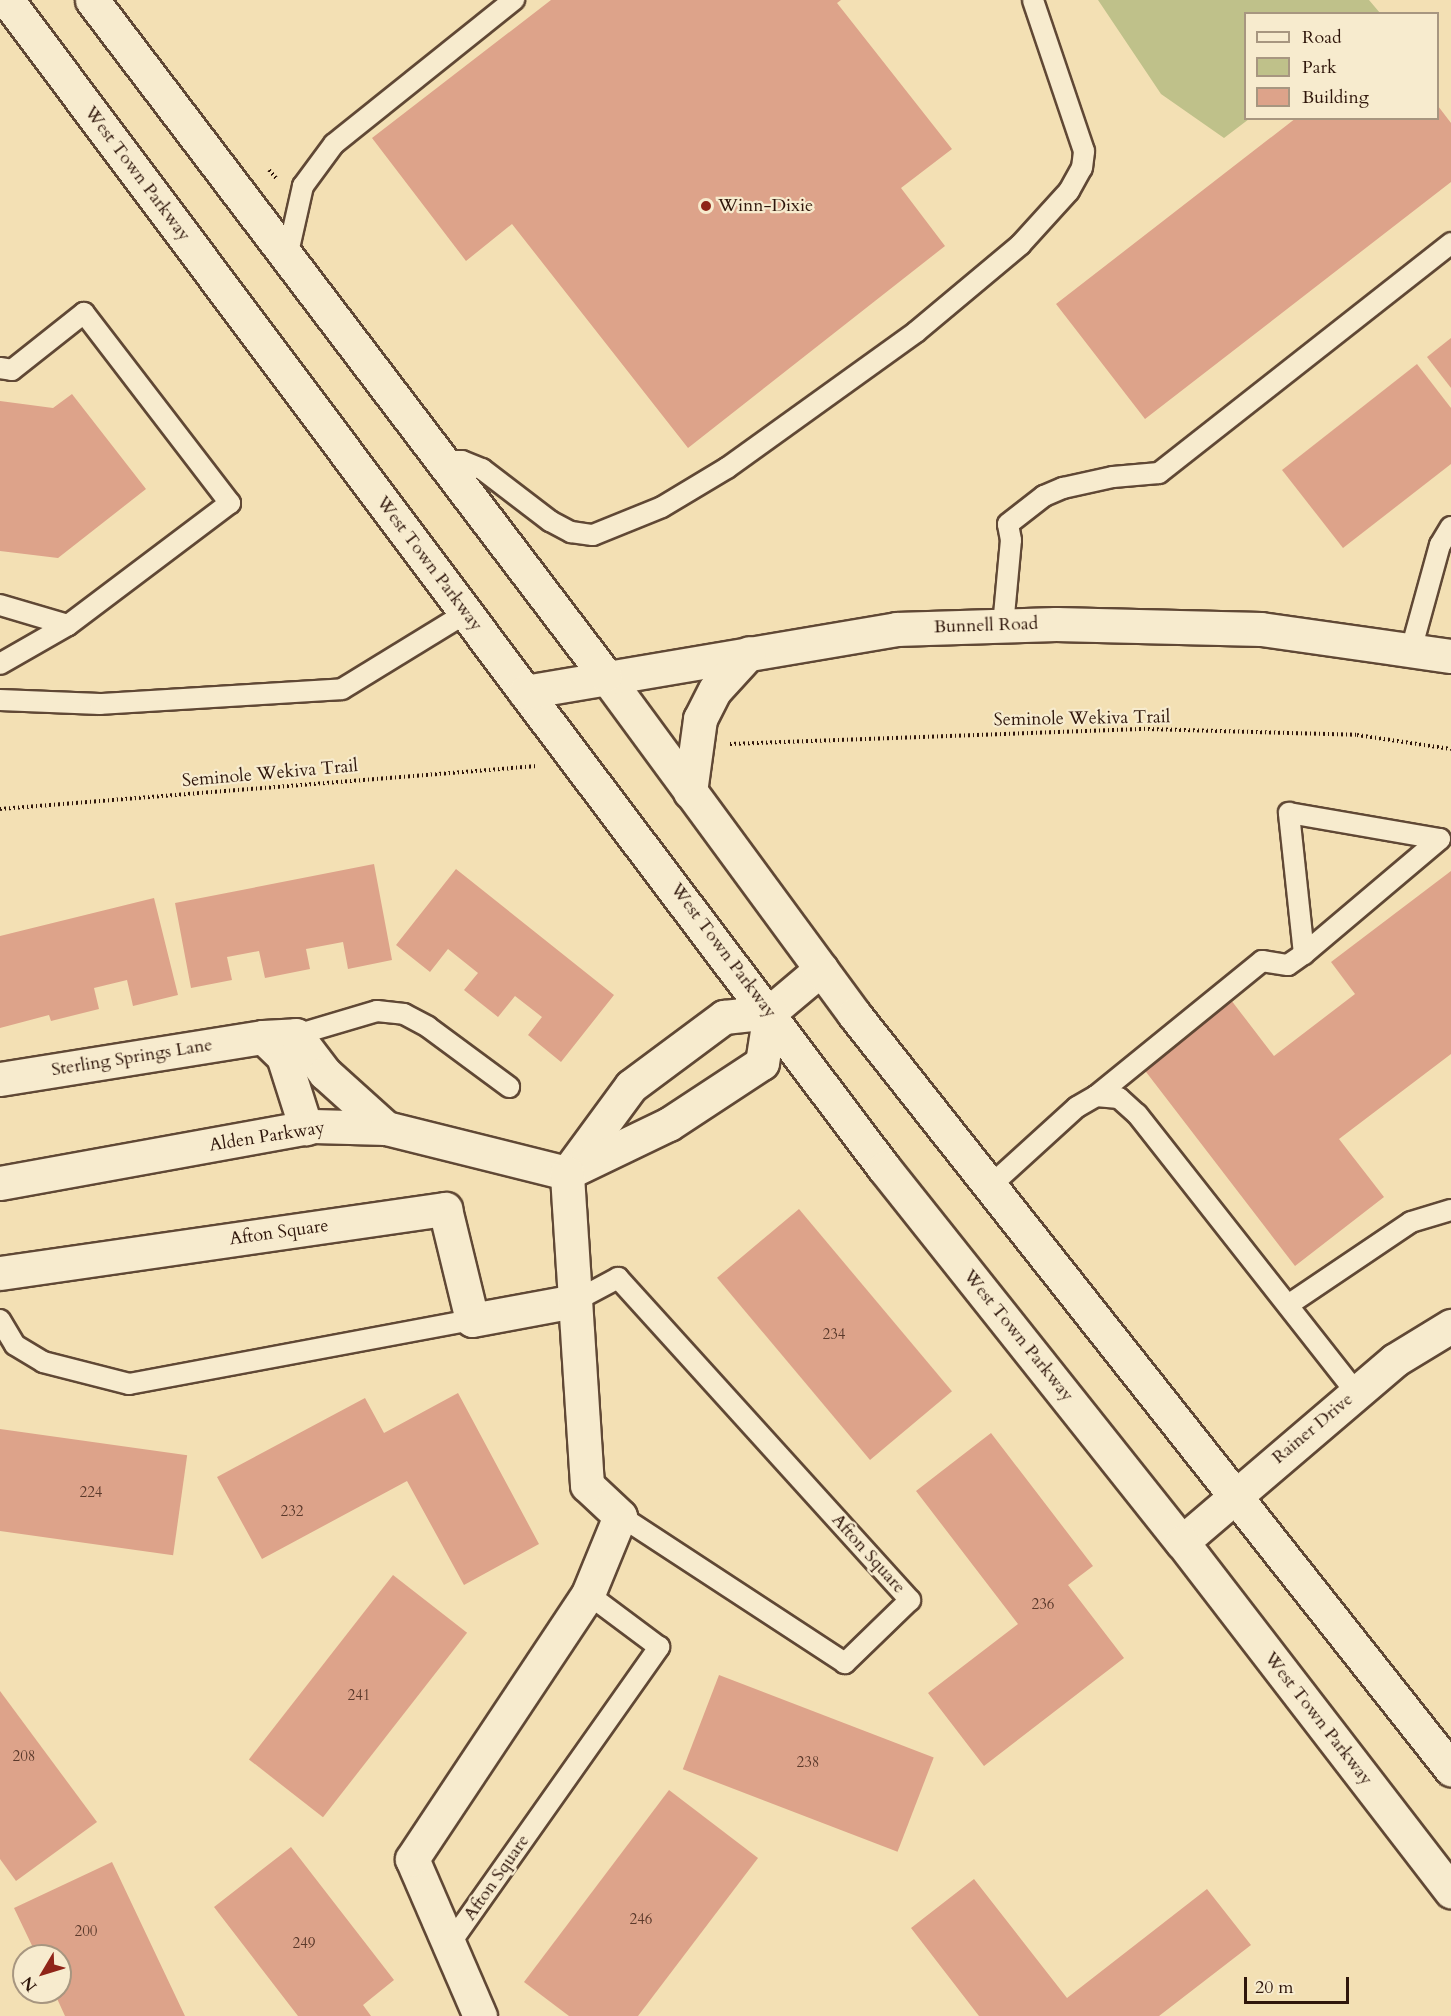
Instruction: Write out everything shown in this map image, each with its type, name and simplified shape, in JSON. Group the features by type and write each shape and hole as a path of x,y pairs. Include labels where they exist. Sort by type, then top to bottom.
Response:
{"street":[{"name":"West Town Parkway","path":"7,0 466,614 770,1012 884,1168 1182,1542 1451,1891"},
{"path":"92,0 604,675 821,969 989,1187 1235,1493 1451,1769"},
{"name":"Bunnell Road","path":"525,692 604,675 897,629 1003,626 1261,629 1451,656"},
{"path":"690,792 700,719 715,690 749,653"},
{"path":"567,1173 631,1086 724,1017 770,1012 821,969"},
{"path":"567,1173 669,1124 762,1063 770,1012"},
{"path":"296,1035 325,1073 386,1128"},
{"name":"Sterling Springs Lane","path":"0,1079 263,1037 296,1035"},
{"path":"263,1037 283,1056 306,1128"},
{"name":"Alden Parkway","path":"0,1183 306,1128 386,1128 567,1173"},
{"name":"Afton Square","path":"480,2016 412,1859 588,1593 620,1516 587,1485 574,1301 574,1233 567,1173"},
{"name":"Afton Square","path":"0,1273 445,1209 472,1320 574,1301"},
{"name":"Rainer Drive","path":"1182,1542 1235,1493 1395,1360 1451,1326"}],"lane":[{"path":"287,257 303,186 334,144 514,0"},
{"path":"442,461 462,461 482,469 550,521 571,532 593,535 662,507 728,468 916,332 1020,245 1069,191 1082,168 1084,151 1033,0"},
{"path":"1003,626 1011,540 1008,524 1044,496 1063,488 1113,477 1159,473 1451,243"},
{"path":"0,368 12,370 84,313 231,503 68,625 0,664"},
{"path":"1411,650 1440,545 1451,527"},
{"path":"0,604 68,625"},
{"path":"0,699 100,704 342,688 466,614"},
{"path":"1304,954 1289,813 1446,839"},
{"path":"989,1187 1077,1107 1096,1096 1262,961 1287,965 1304,954 1446,839"},
{"path":"296,1035 378,1011 404,1014 428,1027 509,1088"},
{"path":"1096,1096 1119,1098 1137,1114 1356,1392"},
{"path":"1288,1305 1411,1222 1451,1210"},
{"name":"Afton Square","path":"574,1301 618,1278 910,1600 845,1663 620,1516"},
{"name":"Afton Square","path":"0,1320 15,1345 43,1362 129,1384 472,1320"},
{"name":"Afton Square","path":"449,1946 659,1647 588,1593"}],"path":[{"name":"Seminole Wekiva Trail","path":"723,744 1148,729 1357,735 1451,749"},
{"name":"Seminole Wekiva Trail","path":"0,809 543,766"}],"green space":[{"path":"1098,0 1369,0 1379,12 1244,12 1244,120 1248,120 1224,138 1161,94"}],"building":[{"name":"Winn-Dixie","path":"551,0 841,0 837,3 952,149 901,188 945,246 688,448 512,224 466,261 372,138"},
{"path":"1439,107 1451,123 1451,182 1145,419 1056,304 1293,120 1439,120"},
{"path":"1451,338 1451,388 1427,357"},
{"path":"1417,364 1451,408 1451,464 1343,548 1282,470"},
{"path":"72,394 146,489 58,558 0,551 0,401 53,408"},
{"path":"374,864 392,960 348,969 343,942 306,949 310,969 265,978 259,951 227,957 232,980 191,988 175,903"},
{"path":"456,869 614,995 561,1062 528,1035 542,1017 515,996 498,1017 464,990 478,973 448,949 430,972 396,945"},
{"path":"1451,871 1451,1054 1339,1139 1384,1197 1295,1266 1143,1068 1231,1000 1274,1056 1355,994 1331,962"},
{"path":"154,898 178,995 133,1006 127,980 94,988 99,1009 51,1021 49,1015 0,1028 0,936"},
{"path":"799,1209 952,1391 870,1460 717,1278"},
{"path":"458,1393 539,1544 464,1585 407,1481 262,1559 217,1477 365,1398 384,1433"},
{"path":"0,1429 187,1455 173,1555 0,1531"},
{"path":"991,1433 1093,1566 1068,1585 1124,1658 984,1766 928,1693 1018,1624 916,1491"},
{"path":"393,1575 467,1633 323,1817 249,1759"},
{"path":"719,1675 934,1757 898,1852 683,1769"},
{"path":"0,1691 97,1822 16,1881 0,1859"},
{"path":"669,1790 758,1858 638,2016 569,2016 524,1982"},
{"path":"291,1847 394,1980 363,2005 371,2016 298,2016 214,1907"},
{"path":"112,1862 185,2016 65,2016 60,2004 72,2004 72,1944 31,1944 14,1908"},
{"path":"974,1879 1067,1998 1207,1889 1251,1945 1159,2016 979,2016 911,1928"}],"place":[{"name":"Winn-Dixie","path":"706,206"}]}
